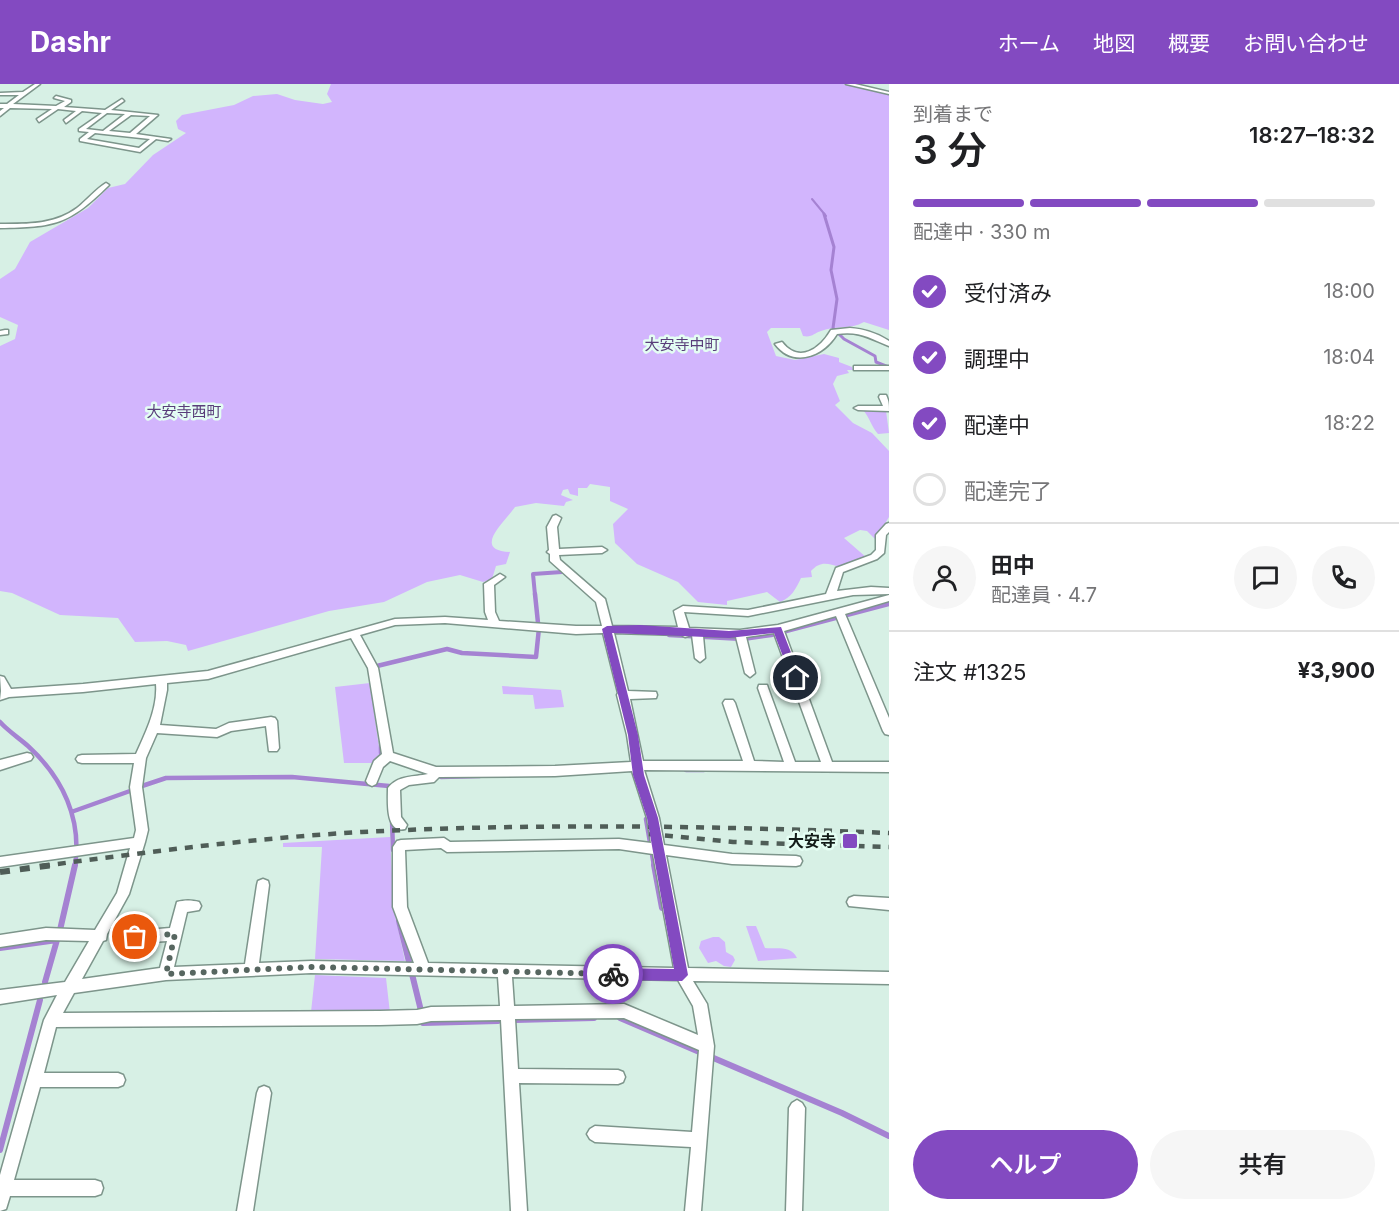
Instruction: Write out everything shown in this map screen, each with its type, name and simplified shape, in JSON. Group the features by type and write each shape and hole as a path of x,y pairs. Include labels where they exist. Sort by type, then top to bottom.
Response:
{"street":[{"path":"0,114 38,84"},
{"path":"848,84 889,93"},
{"path":"0,94 26,93"},
{"path":"39,120 69,101 56,97"},
{"path":"122,100 81,130 168,139"},
{"path":"0,106 58,107 155,115 131,135"},
{"path":"66,121 81,109"},
{"path":"105,132 130,113"},
{"path":"94,131 82,140 140,150 153,139"},
{"path":"0,226 57,223 82,209 106,186"},
{"path":"779,344 783,352 788,354 810,355 828,342 835,332 853,329 867,331 889,344"},
{"path":"857,368 889,368"},
{"path":"858,408 889,409 883,397"},
{"path":"556,518 552,527 552,552 560,566 601,601 682,975 700,1004 703,1049 693,1211"},
{"path":"831,594 839,570 874,557 881,551 881,535 889,526"},
{"path":"552,552 602,550"},
{"path":"495,623 490,612 489,584 500,577"},
{"path":"685,633 680,611 683,609 746,614 831,594 856,590 889,591"},
{"path":"0,680 4,694 161,681 248,665 395,622 426,619 576,630 640,628 697,636 740,637 779,632 841,615 889,598"},
{"path":"841,615 889,731"},
{"path":"779,632 828,766"},
{"path":"354,634 373,668 388,756"},
{"path":"697,636 700,658"},
{"path":"740,637 750,673"},
{"path":"95,1188 2,1195 51,1020 123,894 142,830 136,787 140,758 153,729 162,690 161,681"},
{"path":"763,688 791,766"},
{"path":"622,695 651,695"},
{"path":"729,703 750,766"},
{"path":"153,729 217,733 229,726 272,721 273,748"},
{"path":"388,756 436,772 555,771 638,766 889,766"},
{"path":"372,781 378,764 388,756"},
{"path":"0,765 27,757"},
{"path":"82,759 140,758"},
{"path":"401,825 395,818 394,788 406,781 430,779 436,772"},
{"path":"0,862 139,842"},
{"path":"415,969 400,907 399,847 401,845 444,843 447,847 619,844 732,859 796,861"},
{"path":"251,969 263,885"},
{"path":"854,902 889,904"},
{"path":"166,974 182,906 194,906"},
{"path":"0,941 46,934 101,936"},
{"path":"135,937 175,934"},
{"path":"0,997 166,974 251,969 415,969 889,978"},
{"path":"505,971 519,1211"},
{"path":"51,1020 624,1011 703,1049"},
{"path":"511,1076 618,1077"},
{"path":"34,1080 118,1080"},
{"path":"245,1211 264,1093"},
{"path":"794,1211 797,1108"},
{"path":"595,1134 686,1138 699,1141"}],"shaded area":[{"path":"331,84 843,84 889,94 889,330 864,322 853,326 827,329 809,336 803,336 800,328 771,328 767,332 776,356 795,360 824,354 839,358 839,362 852,367 853,370 847,370 849,373 837,376 833,384 840,401 835,405 853,423 872,433 889,451 889,517 878,535 879,539 875,539 867,531 860,530 844,538 867,558 840,567 821,564 811,571 812,577 801,578 793,593 780,602 767,592 727,601 727,605 698,602 678,582 637,564 615,543 613,524 628,509 610,501 610,487 590,484 587,488 578,488 578,496 570,494 568,489 563,490 561,495 573,500 566,502 564,506 536,503 515,507 494,534 493,546 510,552 506,564 496,566 492,579 483,582 460,575 427,582 384,602 329,611 188,651 186,645 167,641 135,642 118,618 60,615 12,593 0,591 0,346 15,339 18,325 0,317 0,279 15,269 30,242 88,208 108,188 125,184 153,155 186,133 178,129 176,121 182,115 234,105 253,96 277,94 295,100 323,104 332,102 327,94"},
{"path":"863,410 886,411 889,433 878,434"},
{"path":"370,683 380,755 373,763 344,763 335,687"},
{"path":"502,686 561,690 564,707 535,709 533,695 503,694"},
{"path":"390,837 394,910 405,961 315,959 322,847 283,847 283,843"},
{"path":"746,926 756,926 765,948 787,949 797,958 758,961"},
{"path":"719,937 725,942 726,952 735,960 731,967 716,961 708,963 699,948 701,941"},
{"path":"315,975 386,978 390,1013 311,1012"}],"waterway":[{"path":"812,199 826,216"},
{"path":"824,214 834,247 831,270 837,299 833,328 844,339 875,356 876,362 889,367"},
{"path":"535,595 533,574 562,572"},
{"path":"535,594 538,623"},
{"path":"669,635 743,639 771,635 889,604"},
{"path":"377,666 447,649 462,653 536,657 539,628"},
{"path":"0,722 40,758 60,786 67,800 76,832 75,866"},
{"path":"381,741 381,753"},
{"path":"686,770 704,770"},
{"path":"441,777 480,776"},
{"path":"142,786 166,778 292,777 389,786 390,793"},
{"path":"74,811 130,791"},
{"path":"646,819 654,866"},
{"path":"392,820 393,850"},
{"path":"60,930 75,865"},
{"path":"654,865 662,908"},
{"path":"399,921 424,1023"},
{"path":"0,948 57,940 45,982"},
{"path":"0,1150 40,1000"},
{"path":"515,1020 594,1018"},
{"path":"620,1018 842,1113 889,1136"},
{"path":"424,1023 498,1021"}],"railway":[{"path":"42,866 282,838 428,829 626,827 889,833"},
{"path":"649,834 733,842 889,847"},
{"path":"0,872 53,865"}],"way so far":[{"path":"135,937 175,934 166,974 226,969 311,967 613,974"}],"place":[{"name":"大安寺","path":"850,841"}],"district":[{"name":"大安寺中町","path":"682,345"},
{"name":"大安寺西町","path":"184,412"}],"route":[{"path":"613,974 682,975 653,818 645,800 633,735 630,731 607,629 640,628 685,633 729,634 778,629 796,678"}]}
